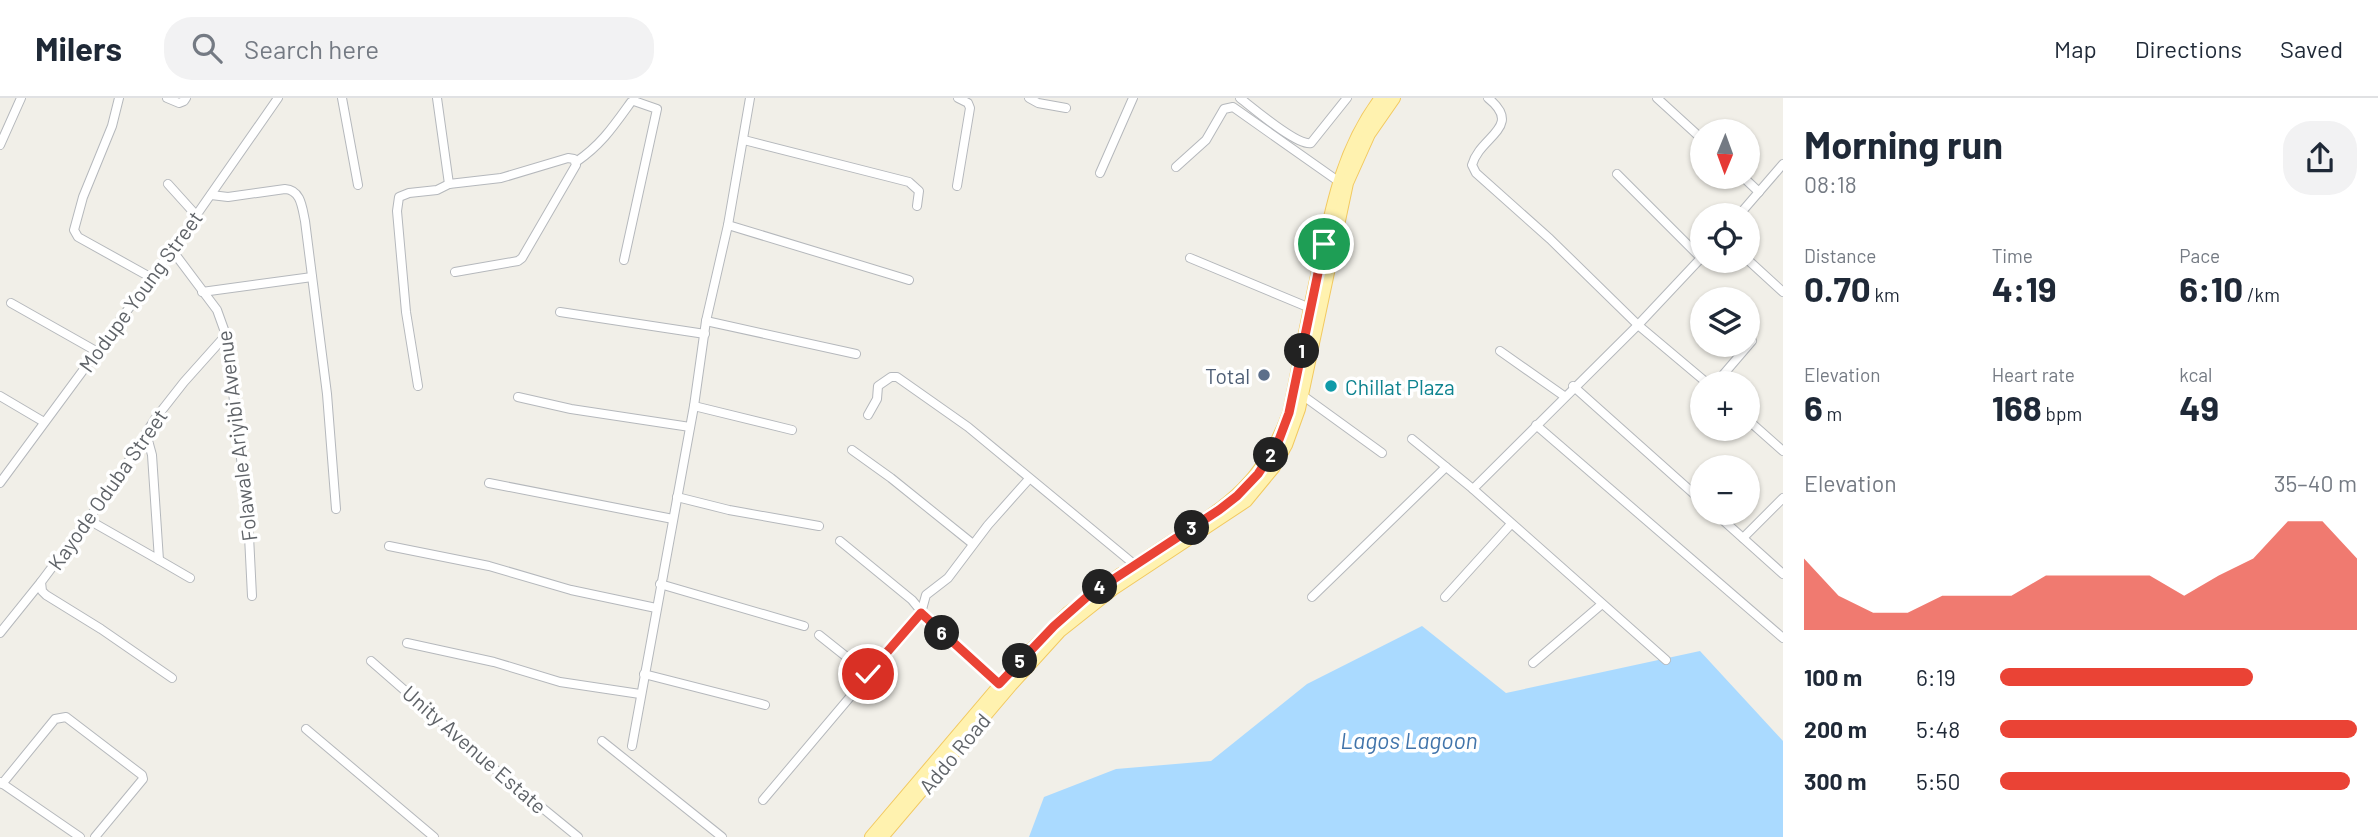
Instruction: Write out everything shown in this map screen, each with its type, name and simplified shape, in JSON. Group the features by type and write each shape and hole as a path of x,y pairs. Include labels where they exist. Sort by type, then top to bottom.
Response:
{"main road":[{"name":"Addo Road","path":"871,837 999,684 1068,613 1105,584 1237,496 1265,464 1277,445 1289,413 1338,181 1357,138 1381,98"},
{"name":"Addo Road","path":"882,837 1060,631 1113,589 1225,516 1253,494 1280,457 1295,424 1347,183 1370,134 1394,98"}],"street":[{"path":"1,139 21,98"},
{"path":"119,98 112,126 83,197 74,230 78,237 150,277"},
{"path":"167,98 179,103 186,98"},
{"name":"Modupe Young Street","path":"0,483 172,250 278,98"},
{"path":"342,98 358,185"},
{"path":"437,98 449,184"},
{"path":"632,747 643,674 694,406 706,321 744,140 750,98"},
{"path":"957,186 970,108 968,103 958,98"},
{"path":"1029,98 1038,103 1066,108"},
{"path":"1100,173 1133,98"},
{"path":"1240,98 1301,143 1308,144 1347,98"},
{"path":"1488,98 1502,110 1503,119 1498,129 1474,155 1472,165 1476,173 1550,239 1638,325 1693,371"},
{"path":"1657,98 1690,127"},
{"path":"456,272 522,258 576,162 592,151 615,127 634,101 657,109 624,260"},
{"path":"1176,167 1206,140 1224,109 1233,107 1338,181"},
{"path":"744,140 909,182 919,191 916,206"},
{"path":"418,386 406,312 398,201 404,195 432,191 449,184 501,178 568,158 576,162"},
{"path":"1749,203 1783,164"},
{"path":"1617,174 1690,244"},
{"path":"168,184 196,215"},
{"path":"211,195 220,197 285,189 295,192 302,205 327,394 336,509"},
{"path":"1756,189 1759,192"},
{"path":"727,225 909,280"},
{"name":"Folawale Ariyibi Avenue","path":"172,250 201,292 218,310 226,335 248,516 251,596"},
{"path":"1190,258 1310,308"},
{"path":"1473,489 1573,386 1638,325 1690,269"},
{"path":"1760,271 1783,292"},
{"path":"201,292 312,277"},
{"path":"11,303 96,351"},
{"path":"560,312 705,334"},
{"path":"706,321 856,354"},
{"name":"Kayode Oduba Street","path":"172,677 46,596 41,582 113,486 146,433 184,382 226,335"},
{"path":"1500,351 1564,396"},
{"path":"1726,371 1738,357"},
{"path":"868,415 877,399 878,386 891,377 897,377 968,427 1135,565"},
{"path":"1573,386 1690,490"},
{"path":"1302,395 1382,453"},
{"path":"0,396 44,422"},
{"path":"518,397 584,411 690,427"},
{"path":"694,406 792,430"},
{"path":"1536,425 1783,638"},
{"path":"1760,429 1781,445"},
{"path":"146,433 152,455 159,560"},
{"path":"1412,439 1473,489 1667,660"},
{"path":"852,450 973,544"},
{"path":"1312,597 1446,467"},
{"path":"763,800 921,613 926,595 942,584 1029,479"},
{"path":"489,483 673,519"},
{"path":"677,497 729,510 819,526"},
{"path":"1743,538 1783,498"},
{"path":"87,519 190,578"},
{"path":"1444,597 1511,524"},
{"path":"1728,525 1783,574"},
{"path":"840,541 912,600 921,613 999,684"},
{"path":"389,546 489,566 571,590 656,608"},
{"path":"0,633 41,582"},
{"path":"660,584 804,626"},
{"path":"1533,663 1602,604"},
{"path":"819,635 868,674"},
{"path":"407,643 494,662 561,682 640,694"},
{"name":"Unity Avenue Estate","path":"371,661 496,771 578,837"},
{"path":"643,674 765,705"},
{"path":"80,837 1,783 55,719 66,717 142,775 143,779 95,837"},
{"path":"306,729 433,837"},
{"path":"602,741 722,837"}],"water":[{"name":"Lagos Lagoon","path":"1422,626 1506,693 1700,651 1783,741 1783,837 1029,837 1044,797 1116,769 1211,761 1307,684"}],"place":[{"name":"Total","path":"1264,375"},
{"name":"Chillat Plaza","path":"1331,386"}],"route":[{"path":"868,674 921,613 934,628 999,684 1054,626 1088,596 1219,510 1248,486 1277,445 1289,413 1324,244"}]}
